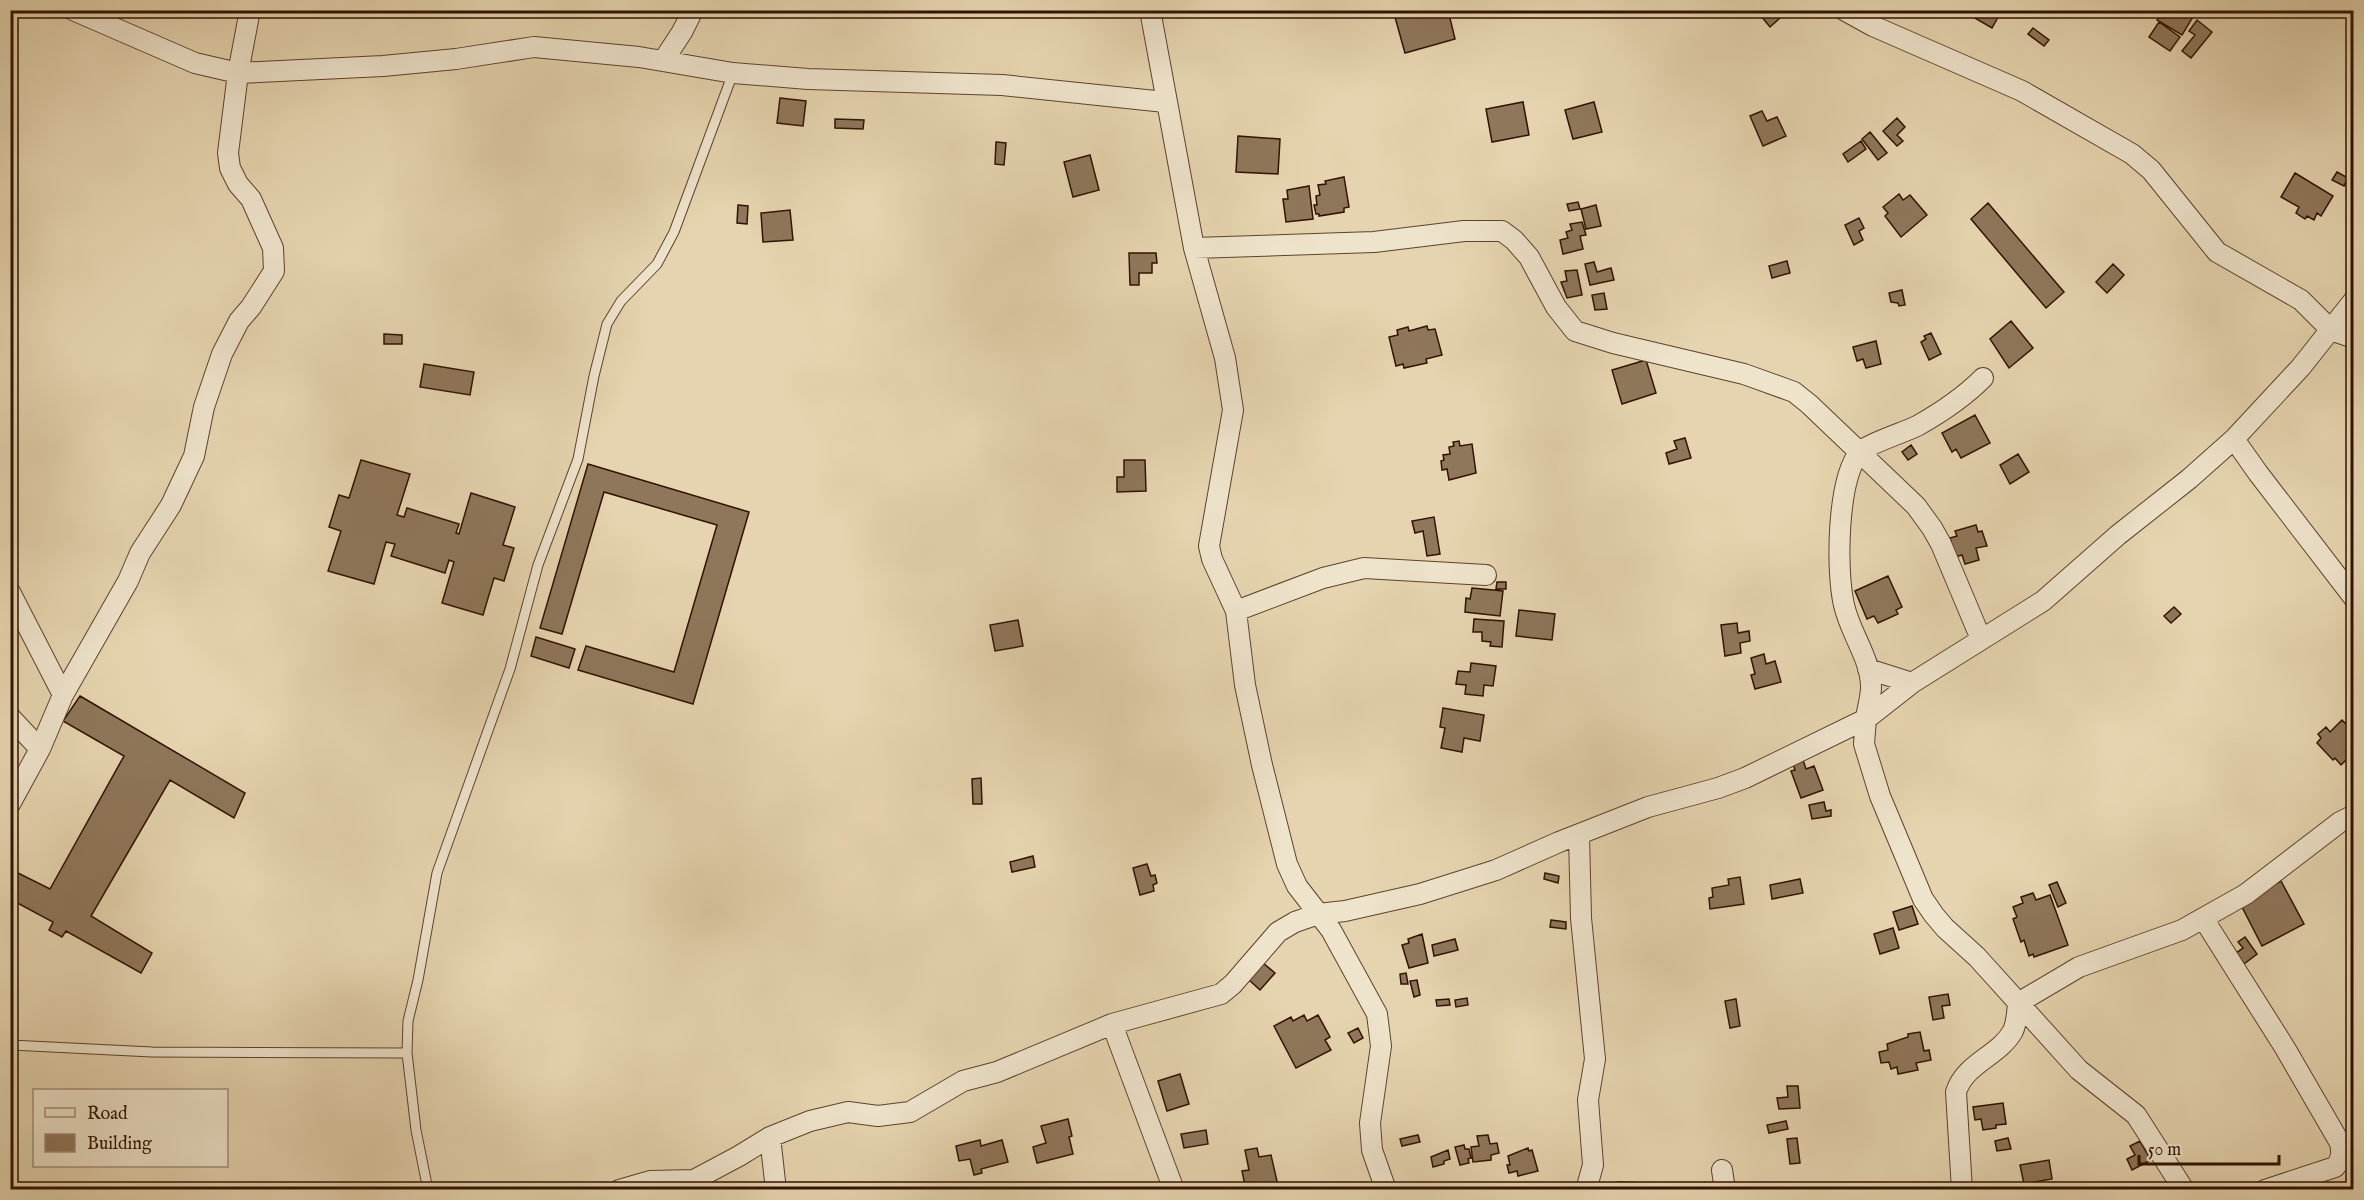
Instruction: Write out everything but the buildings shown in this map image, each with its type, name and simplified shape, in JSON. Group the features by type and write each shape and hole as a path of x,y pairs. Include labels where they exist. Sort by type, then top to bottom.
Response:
{"street":[{"path":"73,10 195,63 238,74 383,66 456,59 534,47 639,57 733,73 808,79 1002,85 1166,102"},
{"path":"10,804 40,749 63,695 128,581 140,553 171,505 194,456 204,407 222,354 239,321 252,307 274,271 273,248 251,199 238,184 230,168 228,153 238,74 250,10"},
{"path":"663,62 693,10"},
{"path":"1150,10 1194,248 1225,358 1233,410 1209,546 1212,559 1236,611 1245,685 1287,864 1297,886 1331,930 1377,1014 1381,1046 1370,1123 1372,1150 1386,1190"},
{"path":"1844,10 1873,26 2022,91 2132,154 2151,170 2217,252 2301,300 2331,330 2354,338"},
{"path":"1194,248 1374,242 1464,231 1502,231 1514,240 1529,257 1556,307 1567,324 1575,331 1613,343 1744,374 1794,392 1860,451 1916,506 1941,544 1981,639"},
{"path":"618,1190 650,1181 694,1180 792,1126 848,1112 878,1116 910,1112 963,1081 997,1072 1112,1024 1221,994 1233,984 1278,932 1295,922 1318,914 1345,911 1420,894 1496,870 1648,807 1718,788 1745,778 1866,719 1912,682 2043,601 2234,439 2301,367 2354,300"},
{"path":"1983,378 1960,400 1916,426 1860,451 1851,469 1842,503 1841,585 1848,620 1868,669 1871,687 1864,744 1880,796 1923,898 1945,928 1977,957 2079,1070 2136,1115 2184,1190"},
{"path":"2234,439 2354,598"},
{"path":"1236,611 1323,578 1365,568 1486,575"},
{"path":"10,592 63,695"},
{"path":"1868,669 1912,682"},
{"path":"10,717 40,749"},
{"path":"2018,1003 2079,967 2165,938 2246,894 2340,822 2354,815"},
{"path":"1579,835 1581,918 1595,1059 1588,1100 1593,1166 1586,1190"},
{"path":"2203,918 2285,1048 2340,1143 2342,1152 2340,1161 2335,1167 2265,1190"},
{"path":"1962,1190 1956,1092 1959,1081 2013,1031 2018,1003"},
{"path":"1112,1024 1174,1190"},
{"path":"770,1137 776,1190"}],"lane":[{"path":"428,1190 416,1130 407,1053 408,1022 437,873 510,669 538,565 578,459 607,324 621,301 657,264 674,232 733,73"},
{"path":"10,1045 152,1052 407,1053"}]}
